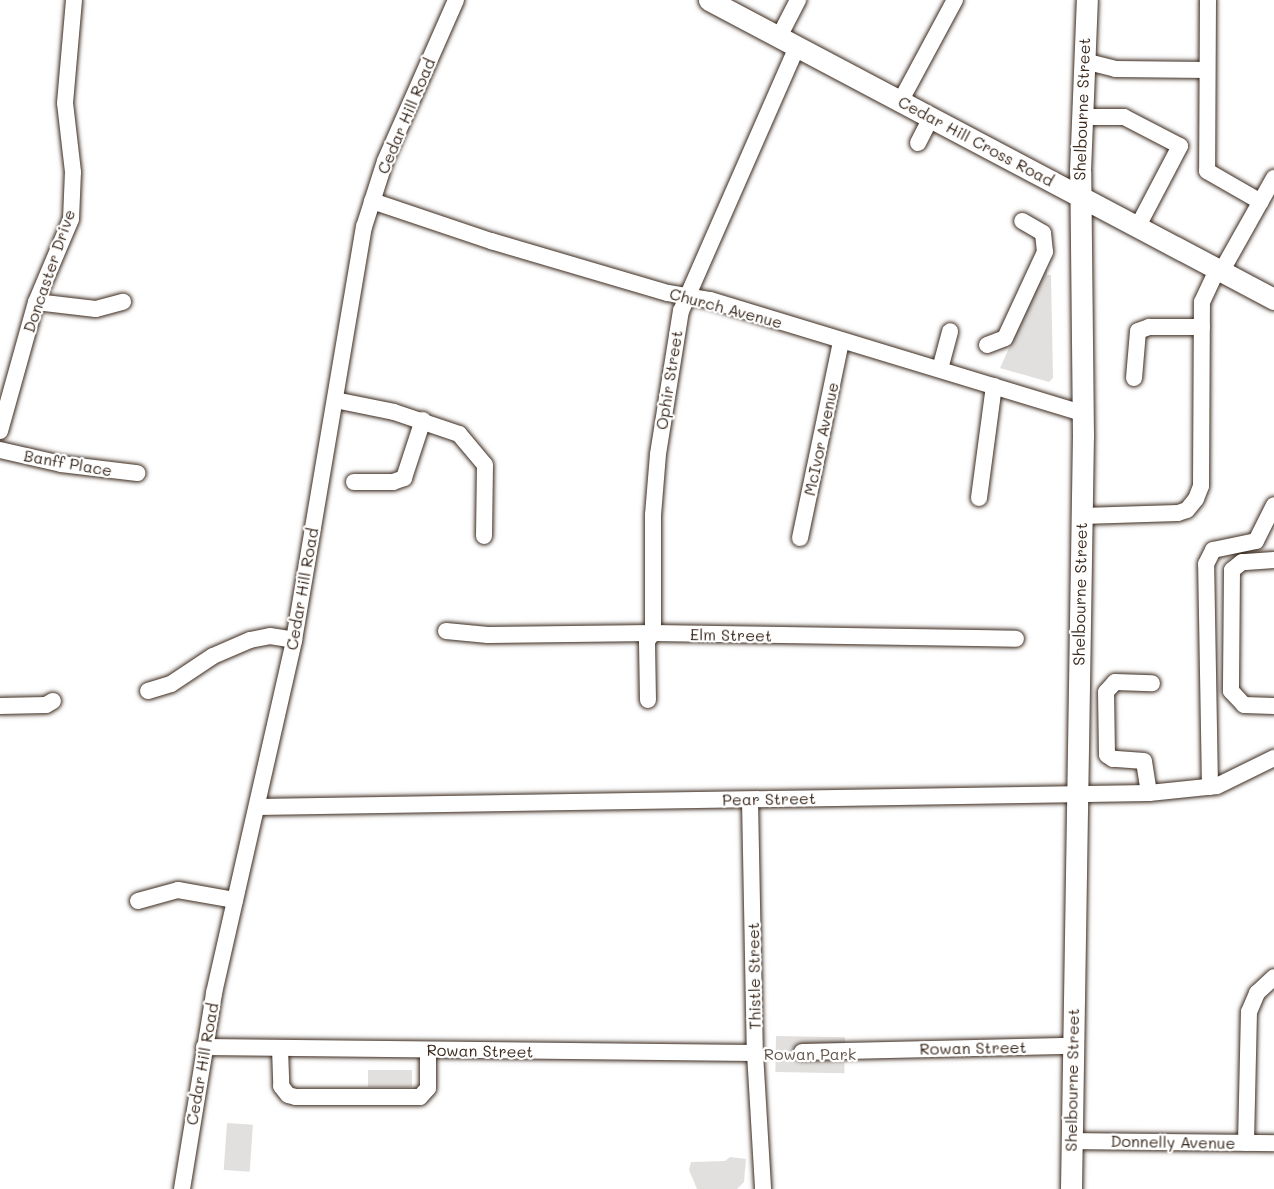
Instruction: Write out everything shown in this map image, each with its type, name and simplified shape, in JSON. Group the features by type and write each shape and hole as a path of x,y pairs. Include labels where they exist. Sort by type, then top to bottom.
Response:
{"main road":[{"name":"Cedar Hill Cross Road","path":"709,0 1274,299"},
{"name":"Shelbourne Street","path":"1071,1189 1082,516 1080,196 1087,0"}],"street":[{"name":"Doncaster Drive","path":"0,431 36,302 70,219 73,172 65,103 74,0"},
{"name":"Cedar Hill Road","path":"182,1189 204,1047 294,640 372,201 456,0"},
{"name":"Ophir Street","path":"648,700 647,641 653,633 653,515 658,454 675,344 686,297 788,42 798,0"},
{"path":"900,102 955,0"},
{"path":"1208,0 1205,159 1210,175 1261,202"},
{"path":"1084,61 1115,69 1207,70"},
{"path":"1082,117 1124,117 1205,159"},
{"path":"918,143 931,118"},
{"path":"1138,226 1180,146"},
{"path":"1082,516 1178,513 1187,510 1196,499 1201,486 1202,297 1274,178"},
{"name":"Church Avenue","path":"372,201 491,241 686,297 710,300 1082,413"},
{"path":"994,343 1020,308 1046,246 1038,229 1022,221"},
{"path":"36,302 96,309 123,302"},
{"path":"1134,378 1138,331 1149,327 1202,327"},
{"path":"940,369 950,332"},
{"name":"McIvor Avenue","path":"800,538 841,340"},
{"path":"979,498 994,386"},
{"path":"335,400 423,420 459,434 485,465 484,536"},
{"path":"354,482 393,482 404,478 423,420"},
{"name":"Banff Place","path":"0,450 61,464 137,473"},
{"path":"1210,787 1206,564 1213,550 1256,541 1274,505"},
{"path":"1274,560 1242,562 1232,570 1231,691 1244,705 1274,706"},
{"name":"Elm Street","path":"446,631 488,635 653,633 1016,639"},
{"path":"148,691 171,684 213,656 250,640 270,636 294,640"},
{"path":"1149,793 1144,761 1113,759 1107,755 1106,692 1112,684 1119,682 1152,683"},
{"path":"0,705 46,705 52,701"},
{"name":"Pear Street","path":"257,807 268,810 1149,793 1210,787 1274,758"},
{"name":"Thistle Street","path":"750,800 755,1053 764,1189"},
{"path":"138,901 178,890 235,900"},
{"path":"1246,1143 1249,1012 1257,993 1274,977"},
{"name":"Rowan Street","path":"802,1052 1073,1046"},
{"name":"Rowan Street","path":"204,1047 755,1053"},
{"path":"280,1048 281,1086 288,1095 296,1097 416,1098 428,1088 428,1050"},
{"name":"Donnelly Avenue","path":"1071,1141 1274,1143"}],"green space":[{"path":"1047,264 1047,275 1051,275 1053,378 1049,382 1000,368"},
{"name":"Rowan Park","path":"776,1036 845,1037 844,1073 775,1072"},
{"path":"368,1070 412,1070 412,1087 368,1087"},
{"path":"227,1123 253,1125 250,1172 224,1170"},
{"path":"730,1157 746,1159 744,1182 737,1189 697,1189 689,1170 691,1162 725,1161"}]}
